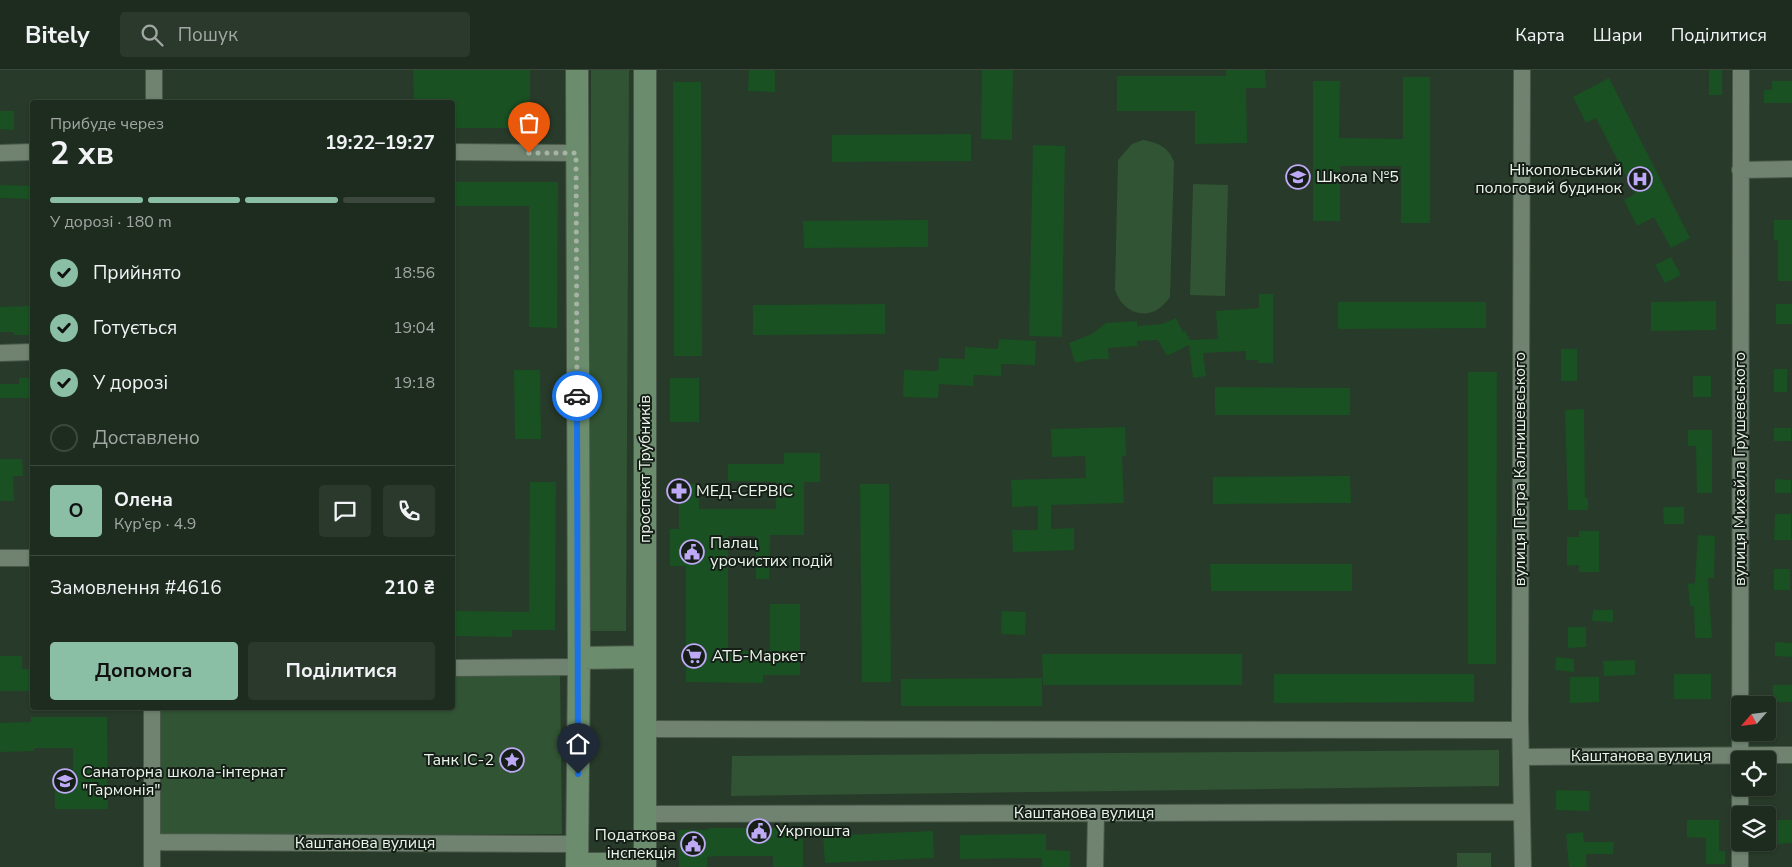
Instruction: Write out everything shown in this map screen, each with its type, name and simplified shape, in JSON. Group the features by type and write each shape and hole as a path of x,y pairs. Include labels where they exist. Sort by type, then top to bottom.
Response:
{"main road":[{"path":"577,70 579,663 577,858 645,865"},
{"name":"проспект Трубників","path":"645,70 645,865"},
{"path":"579,663 645,657"}],"street":[{"path":"154,70 154,100"},
{"name":"вулиця Петра Калнишевського","path":"1522,70 1520,730 1523,867"},
{"name":"вулиця Михайла Грушевського","path":"1739,751 1741,70"},
{"path":"0,153 30,152"},
{"path":"455,152 576,153"},
{"path":"1740,170 1792,169"},
{"path":"0,353 30,352"},
{"path":"0,558 30,558"},
{"path":"455,668 579,663"},
{"path":"152,710 152,867"},
{"path":"645,729 1520,730"},
{"name":"Каштанова вулиця","path":"1776,755 1792,755"},
{"name":"Каштанова вулиця","path":"1521,757 1731,756"},
{"name":"вулиця Михайла Грушевського","path":"1739,796 1740,867"},
{"name":"Каштанова вулиця","path":"645,814 1522,812"},
{"path":"1096,813 1096,867"},
{"name":"Каштанова вулиця","path":"152,842 577,858"}],"green space":[{"path":"591,70 629,70 626,631 589,631"},
{"path":"1143,140 1162,146 1169,152 1174,162 1170,297 1157,310 1148,313 1135,312 1125,306 1120,301 1115,289 1118,160 1132,144"},
{"path":"1193,184 1228,185 1225,296 1190,295"},
{"path":"455,674 560,674 562,834 155,836 154,710 455,710"},
{"path":"1499,750 1499,786 731,796 732,756"},
{"path":"1457,853 1491,853 1491,867 1457,867"}],"building":[{"path":"413,70 530,70 530,128 455,128 455,100 414,100"},
{"path":"749,70 775,70 775,92 748,91"},
{"path":"982,70 1013,70 1012,140 981,139"},
{"path":"1226,70 1265,70 1266,88 1246,88 1247,143 1195,144 1195,111 1117,111 1117,76 1226,76"},
{"path":"1709,70 1722,70 1722,95 1709,95"},
{"path":"1403,77 1430,77 1430,223 1401,223 1401,166 1340,166 1340,221 1313,221 1313,81 1340,81 1339,138 1403,139"},
{"path":"1609,78 1690,238 1671,248 1654,217 1637,226 1624,200 1635,194 1596,118 1586,123 1573,97"},
{"path":"1772,81 1792,81 1792,103 1764,103 1764,90 1772,90"},
{"path":"673,82 701,82 702,356 674,356"},
{"path":"0,111 14,111 14,130 0,129"},
{"path":"971,134 971,161 832,162 832,135"},
{"path":"1033,145 1065,146 1062,337 1029,336"},
{"path":"455,182 558,182 557,328 529,327 529,206 455,206"},
{"path":"0,185 30,186 30,199 0,198"},
{"path":"928,220 928,247 804,248 803,221"},
{"path":"1774,220 1792,220 1792,281 1778,281 1778,240 1774,240"},
{"path":"1671,257 1681,275 1665,283 1655,265"},
{"path":"1259,294 1273,294 1273,363 1258,363 1258,360 1246,360 1246,351 1203,353 1206,376 1193,378 1189,345 1167,356 1158,340 1137,341 1137,346 1108,348 1109,359 1093,359 1075,363 1069,343 1092,334 1106,323 1137,321 1137,326 1162,324 1176,318 1183,332 1185,331 1190,340 1218,339 1216,311 1259,308"},
{"path":"1716,301 1716,330 1651,331 1651,302"},
{"path":"1338,302 1486,302 1486,328 1338,329"},
{"path":"885,304 885,334 753,335 753,305"},
{"path":"1776,304 1792,304 1792,324 1776,324"},
{"path":"30,306 30,335 14,335 14,332 0,332 0,307"},
{"path":"999,339 1036,341 1035,365 1001,364 1001,376 974,375 973,386 939,384 938,398 903,397 904,370 938,371 939,358 965,359 965,347 998,349"},
{"path":"1561,349 1577,349 1577,381 1561,381"},
{"path":"1774,369 1787,369 1787,392 1774,392"},
{"path":"514,370 540,370 541,439 515,439"},
{"path":"1468,372 1497,372 1496,664 1468,664"},
{"path":"1693,376 1711,376 1711,397 1693,397"},
{"path":"19,378 30,378 30,398 0,398 0,384 19,384"},
{"path":"670,378 699,378 699,422 670,422"},
{"path":"1215,387 1350,388 1350,415 1215,415"},
{"path":"1584,409 1585,498 1588,498 1588,510 1568,510 1565,410"},
{"path":"1125,427 1126,456 1122,456 1124,503 1051,505 1051,529 1074,528 1074,550 1013,552 1012,530 1038,530 1038,506 1012,507 1011,480 1086,478 1085,456 1052,457 1051,429"},
{"path":"1774,428 1791,428 1791,441 1774,441"},
{"path":"1688,430 1712,430 1712,493 1697,493 1696,446 1688,446"},
{"path":"784,453 820,453 820,482 804,482 804,535 770,535 769,579 756,579 756,536 728,536 728,651 770,651 770,604 800,604 800,675 763,675 763,683 686,682 686,566 670,566 670,529 679,529 679,484 699,484 699,509 776,509 776,482 728,481 728,464 784,464"},
{"path":"0,459 22,459 23,476 13,476 14,501 0,501"},
{"path":"1350,476 1351,503 1213,504 1213,477"},
{"path":"1775,479 1791,480 1791,493 1775,493"},
{"path":"530,482 556,482 555,630 512,630 512,637 455,636 455,611 529,612"},
{"path":"860,484 889,484 891,682 862,682"},
{"path":"1663,507 1684,507 1684,524 1664,524"},
{"path":"1775,514 1791,514 1791,540 1774,540"},
{"path":"1579,531 1599,531 1599,572 1579,572 1579,565 1567,566 1567,537 1579,537"},
{"path":"1698,535 1715,536 1714,578 1708,578 1712,638 1695,638 1694,606 1690,606 1688,584 1695,583"},
{"path":"1210,564 1352,564 1352,591 1211,591"},
{"path":"1774,569 1790,569 1790,590 1774,590"},
{"path":"1593,610 1613,610 1613,622 1592,621"},
{"path":"1002,611 1026,612 1025,635 1001,634"},
{"path":"1568,627 1586,627 1586,647 1568,648"},
{"path":"1775,642 1792,643 1792,657 1775,656"},
{"path":"1042,654 1242,654 1242,685 1043,685"},
{"path":"0,656 22,656 22,669 30,669 30,691 0,691"},
{"path":"1556,657 1574,659 1574,672 1555,670"},
{"path":"1635,660 1635,675 1604,676 1603,661"},
{"path":"1274,674 1474,674 1474,702 1274,703"},
{"path":"1674,674 1711,674 1711,699 1674,699"},
{"path":"1570,677 1599,677 1599,702 1570,703"},
{"path":"1042,678 1042,706 901,706 901,679"},
{"path":"1773,685 1792,685 1792,702 1776,702 1776,696 1773,696"},
{"path":"31,717 107,717 108,809 55,809 55,778 73,778 73,748 34,748 34,751 0,752 0,723 31,722"},
{"path":"1556,790 1590,791 1589,811 1556,810"},
{"path":"1687,820 1719,820 1719,851 1725,851 1725,864 1706,864 1706,838 1687,837"},
{"path":"1776,820 1792,820 1792,843 1777,844"},
{"path":"708,828 799,828 799,839 803,839 803,867 773,867 773,856 717,856 707,857 707,867 679,867 679,830 708,830"},
{"path":"933,831 934,858 825,863 823,836"},
{"path":"1583,832 1584,842 1614,842 1613,854 1586,854 1586,867 1569,867 1566,834"},
{"path":"1046,834 1046,850 1070,851 1070,867 1042,867 1042,858 960,859 960,835"}],"way so far":[{"path":"529,153 576,153 577,396"}],"place":[{"name":"Школа №5","path":"1298,177"},
{"name":"Нікопольський пологовий будинок","path":"1640,179"},
{"name":"МЕД-СЕРВІС","path":"679,491"},
{"name":"Палац урочистих подій","path":"692,552"},
{"name":"АТБ-Маркет","path":"694,656"},
{"name":"Танк ІС-2","path":"512,760"},
{"name":"Санаторна школа-інтернат \"Гармонія\"","path":"65,781"},
{"name":"Укрпошта","path":"759,831"},
{"name":"Податкова інспекція","path":"693,844"}],"route":[{"path":"577,396 578,774"}]}
